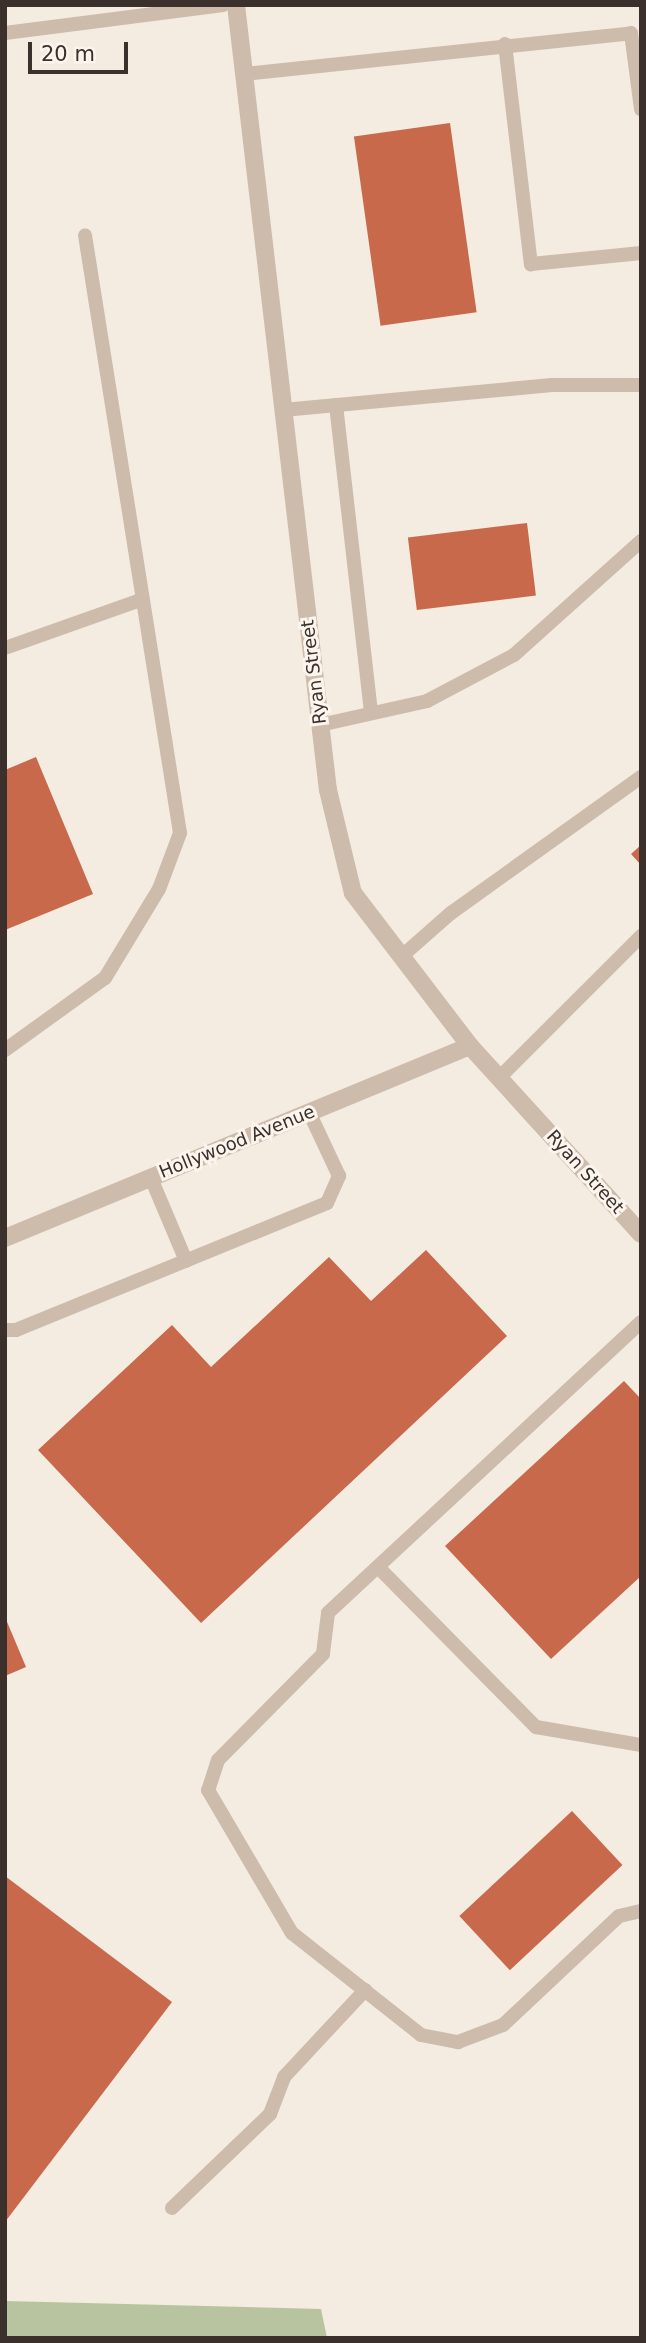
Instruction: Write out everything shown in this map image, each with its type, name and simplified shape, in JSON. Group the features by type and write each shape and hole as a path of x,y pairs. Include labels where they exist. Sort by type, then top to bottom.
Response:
{"street":[{"name":"Ryan Street","path":"236,5 328,790 353,893 470,1046 641,1234"},
{"name":"Hollywood Avenue","path":"5,1238 470,1046"}],"lane":[{"path":"5,33 223,5"},
{"path":"244,74 505,44 631,33 641,109"},
{"path":"505,44 531,264 641,253"},
{"path":"5,1050 105,978 159,889 180,833 85,235"},
{"path":"283,410 552,385 641,385"},
{"path":"335,405 371,713"},
{"path":"320,725 427,701 514,655 641,541"},
{"path":"5,648 143,599"},
{"path":"402,957 451,913 641,777"},
{"path":"499,1078 641,936"},
{"path":"5,1330 16,1330 327,1203 339,1176 309,1112"},
{"path":"151,1178 186,1261"},
{"path":"641,1322 328,1613 323,1654 218,1760 208,1790 292,1933 421,2035 458,2042 503,2025 619,1916 641,1911"},
{"path":"379,1567 536,1727 641,1745"},
{"path":"172,2208 270,2115 284,2077 365,1990"}],"green space":[{"path":"5,2301 321,2309 327,2338 5,2338"}],"building":[{"path":"450,123 477,312 381,326 354,136"},
{"path":"527,523 536,595 417,610 408,538"},
{"path":"36,757 93,894 5,930 5,770"},
{"path":"641,845 641,865 631,854"},
{"path":"426,1250 507,1336 201,1623 38,1450 172,1325 211,1367 329,1257 371,1301"},
{"path":"624,1381 641,1399 641,1576 551,1659 445,1546"},
{"path":"5,1617 26,1667 5,1676"},
{"path":"572,1811 622,1865 510,1970 459,1916"},
{"path":"5,1876 172,2002 5,2222"}]}
